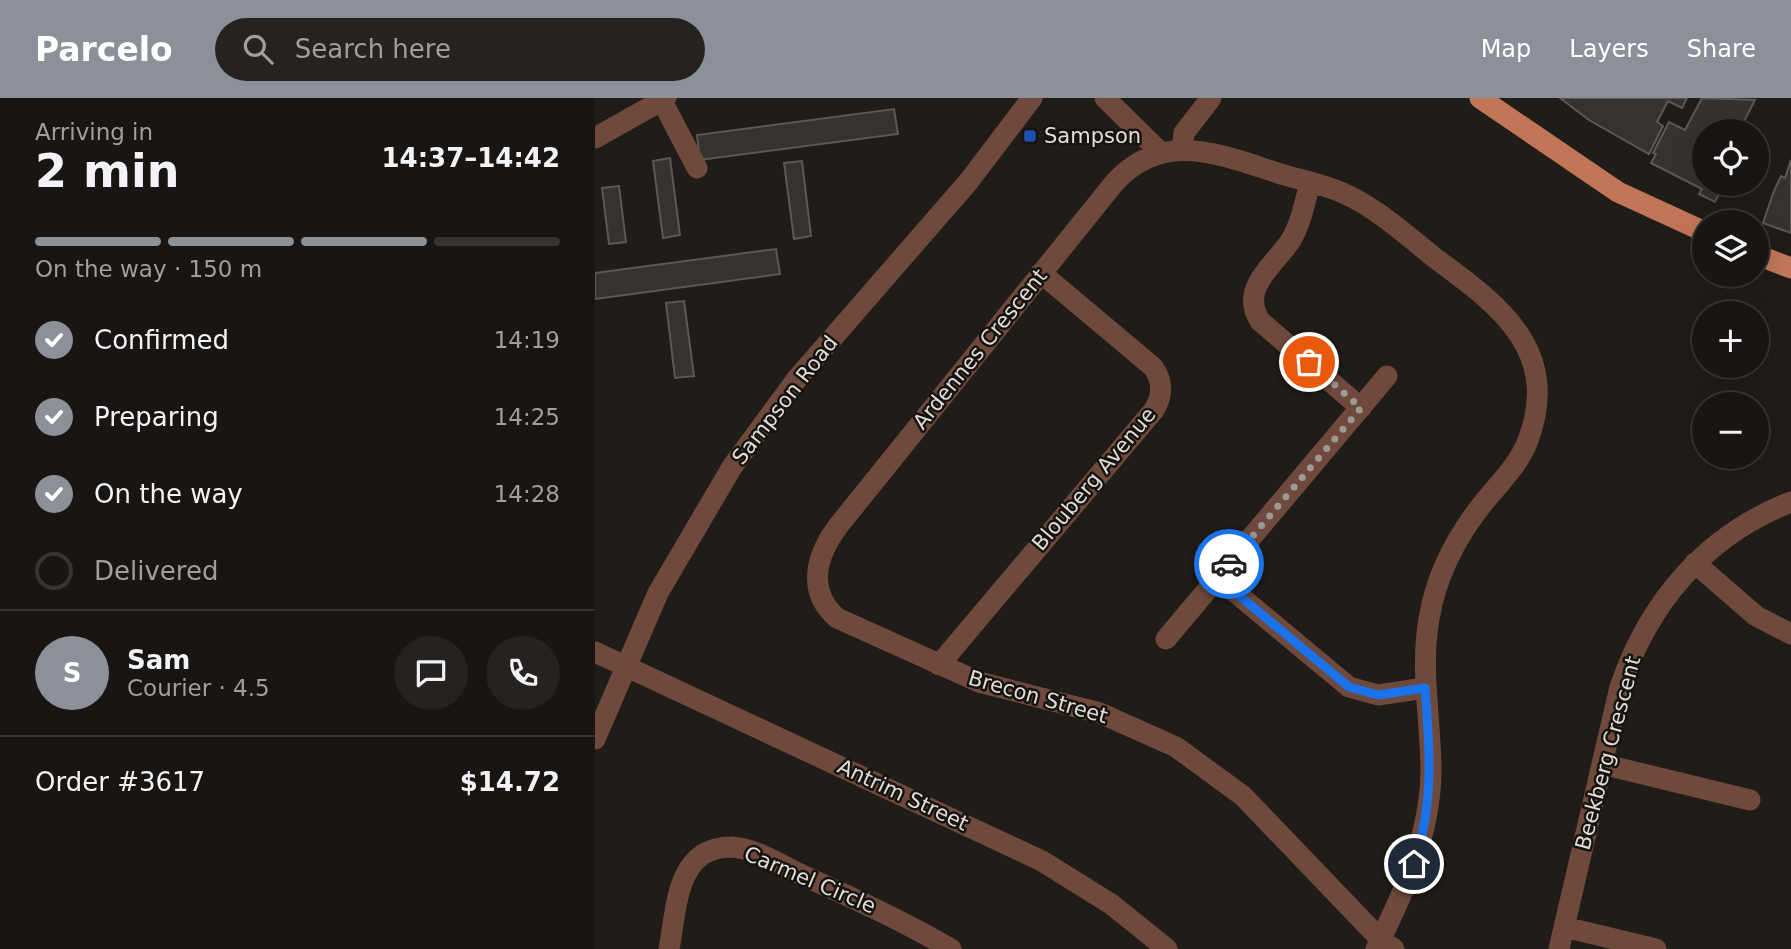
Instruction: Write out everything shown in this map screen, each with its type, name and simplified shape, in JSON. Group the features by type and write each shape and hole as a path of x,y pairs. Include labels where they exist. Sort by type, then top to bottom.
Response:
{"main road":[{"path":"1480,98 1618,192 1692,226"},
{"path":"1769,260 1791,268"}],"street":[{"name":"Sampson Road","path":"595,739 625,665 675,561 756,433 796,380 969,181 1032,98"},
{"path":"1105,98 1160,152"},
{"path":"1182,149 1184,133 1211,98"},
{"path":"595,138 636,105 664,99 697,168"},
{"name":"Ardennes Crescent","path":"818,564 828,540 839,525 1041,273 1124,172 1147,156 1182,149 1206,152 1341,192 1369,207 1491,299 1515,327 1531,360 1536,395 1532,429 1518,460 1463,530 1441,573 1429,619 1425,688 1431,773 1425,823 1410,877 1384,946"},
{"path":"1310,182 1291,240 1255,287 1254,309 1260,321 1361,408"},
{"name":"Blouberg Avenue","path":"939,665 1154,410 1161,396 1160,381 1153,367 1041,273"},
{"path":"1166,639 1387,376"},
{"name":"Beekberg Crescent","path":"1559,949 1620,687 1636,646 1663,600 1695,563 1726,536 1748,522 1791,502"},
{"path":"1695,563 1756,615 1791,634"},
{"name":"Brecon Street","path":"818,564 818,592 829,611 864,631 995,687 1100,713 1151,734 1185,752 1243,796 1384,946"},
{"path":"1218,578 1349,687 1378,695 1425,688"},
{"name":"Antrim Street","path":"595,652 1042,861 1111,904 1167,949"},
{"path":"1602,764 1750,800"},
{"name":"Carmel Circle","path":"669,949 681,887 688,871 704,854 716,848 732,848 758,854 884,912 930,944 951,949"},
{"path":"1565,927 1656,949"}],"building":[{"path":"1560,98 1687,98 1682,108 1668,101 1657,122 1663,126 1649,154 1589,120"},
{"path":"1702,98 1755,100 1745,119 1692,119 1692,184 1651,163 1656,154 1653,153 1669,122 1685,130"},
{"path":"894,109 898,134 700,160 697,135"},
{"path":"670,158 680,235 663,238 653,161"},
{"path":"1791,160 1791,233 1769,225 1767,210 1781,176 1785,178"},
{"path":"802,161 811,236 794,239 784,163"},
{"path":"619,186 626,242 609,244 602,188"},
{"path":"1703,196 1718,196 1715,202"},
{"path":"776,249 780,274 595,299 595,273"},
{"path":"684,301 694,376 675,378 666,303"}],"way so far":[{"path":"1229,564 1361,408 1309,362"}],"place":[{"name":"Sampson","path":"1030,136"}],"route":[{"path":"1229,564 1218,578 1349,687 1378,695 1425,688 1431,773 1425,823 1414,864"}]}
